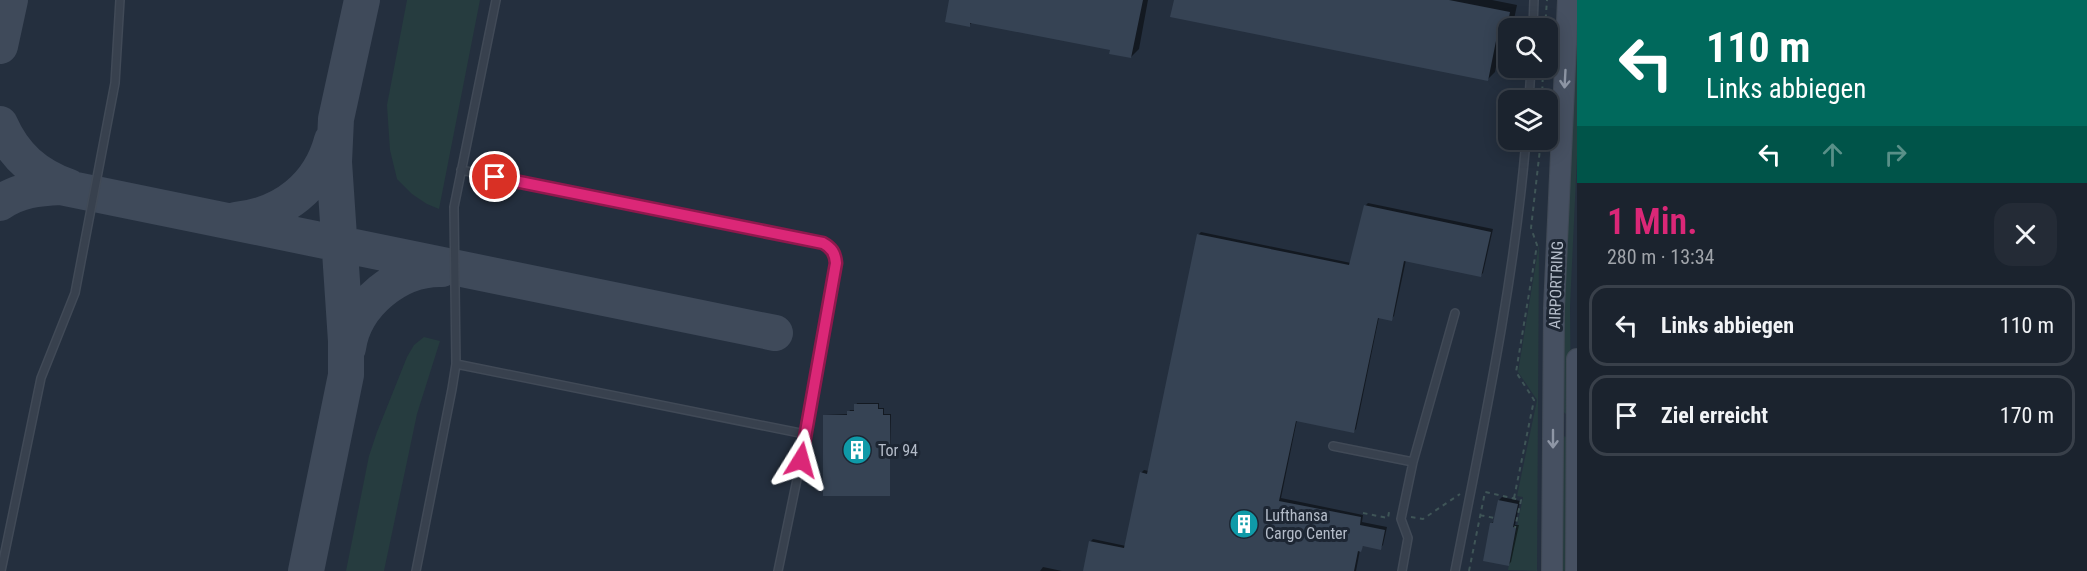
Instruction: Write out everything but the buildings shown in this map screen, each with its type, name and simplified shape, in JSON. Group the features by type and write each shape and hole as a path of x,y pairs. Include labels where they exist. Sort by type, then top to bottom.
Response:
{"street":[{"name":"AIRPORTRING","path":"1552,571 1554,308 1568,0"},
{"path":"1576,571 1577,358"}],"lane":[{"path":"1,571 41,378 75,293 115,83 120,0"},
{"path":"416,571 456,364 454,207 495,0"},
{"path":"1533,18 1534,0"},
{"path":"1455,571 1504,311 1516,236 1525,150"},
{"path":"461,170 823,243 830,247 835,254 836,263 801,460 778,571"},
{"path":"1402,571 1408,538 1401,519 1413,462 1455,313"},
{"path":"456,364 805,435"},
{"path":"1333,446 1413,462"}],"path":[{"path":"1546,18 1547,0"},
{"path":"1514,498 1534,400 1516,372 1537,245 1531,228 1540,150"},
{"path":"1469,571 1485,492 1521,500 1515,528"},
{"path":"1363,513 1388,518 1389,512 1423,519 1460,494 1484,499"},
{"path":"1480,515 1494,518"}],"green space":[{"path":"407,0 480,0 439,209 412,194 397,179 390,150 387,105"},
{"path":"1577,0 1577,156 1570,307 1571,411 1566,414 1561,410 1564,235"},
{"path":"1539,244 1537,571 1508,570 1523,497 1517,496 1537,400 1518,372"},
{"path":"424,337 440,341 417,414 384,571 346,571 369,456 377,432 407,357 414,345"},
{"path":"1563,436 1570,438 1570,571 1560,571"}],"taxiway":[{"path":"0,46 10,0"},
{"path":"306,571 346,375 346,341 334,162 336,119 362,0"},
{"path":"0,124 12,146 27,163 46,177 69,187"},
{"path":"236,220 269,212 284,205 297,195 319,171 332,140"},
{"path":"0,203 29,190 61,187 775,333"},
{"path":"348,348 359,317 381,292 410,275 426,270 442,269"}],"place":[{"name":"Tor 94","path":"857,450"},
{"name":"Lufthansa Cargo Center","path":"1244,524"}],"route":[{"path":"495,177 823,243 830,247 835,254 836,263 801,460"}]}
